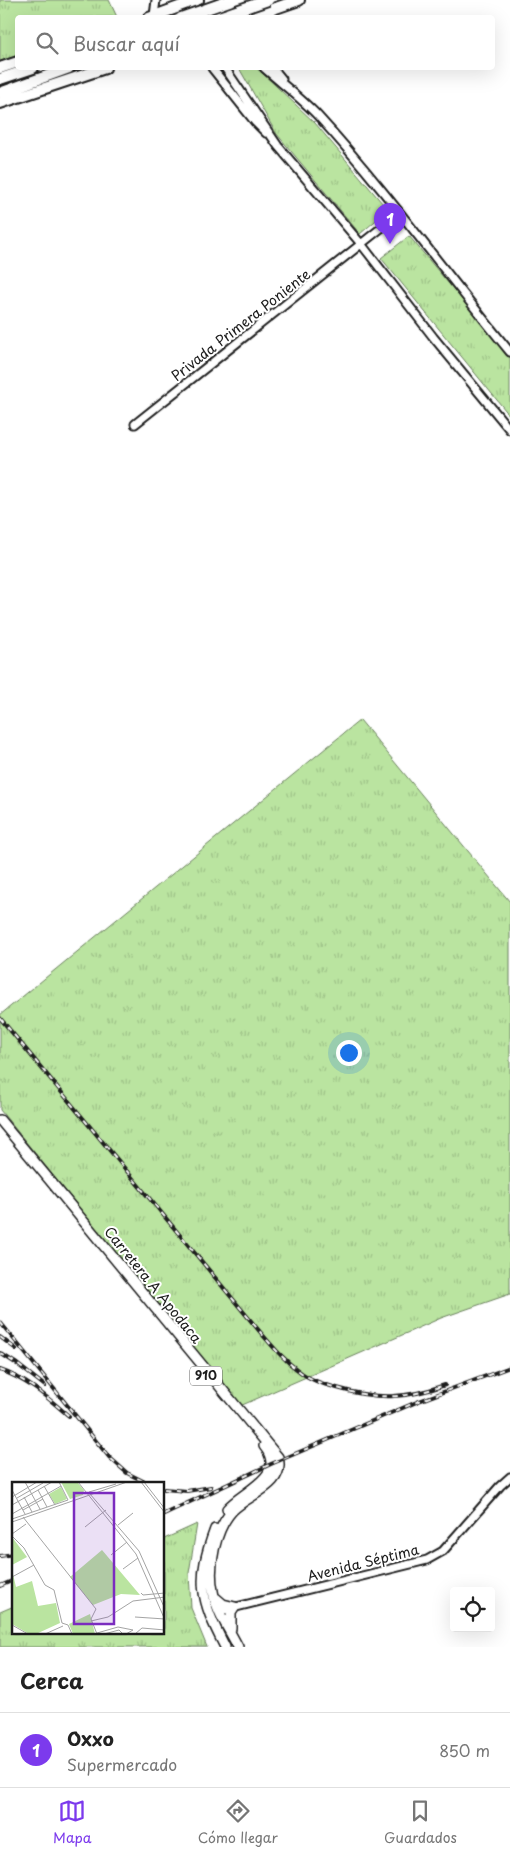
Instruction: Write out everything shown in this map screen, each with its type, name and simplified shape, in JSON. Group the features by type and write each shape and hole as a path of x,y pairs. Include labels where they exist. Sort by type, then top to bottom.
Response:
{"highway":[{"path":"157,15 179,3 199,0"},
{"path":"225,0 226,8 233,15"},
{"path":"190,15 232,0"},
{"path":"224,15 268,0"},
{"path":"253,15 300,0"},
{"path":"0,68 15,63"},
{"path":"0,79 28,70"},
{"path":"0,93 64,70"},
{"path":"0,103 99,70"}],"main road":[{"name":"Carretera A Apodaca","path":"0,1120 278,1457 279,1470 275,1478 261,1491 234,1509 224,1524 215,1549 211,1572 214,1597 236,1643"},
{"name":"910","path":"0,1126 271,1456 272,1464 268,1474 261,1482 231,1504 218,1522 208,1551 203,1586 209,1614 227,1647"},
{"path":"203,1586 211,1609 216,1612 220,1611 217,1622 227,1647"},
{"path":"214,1597 223,1604 235,1607 231,1613 231,1621 236,1643"}],"street":[{"path":"153,15 156,0"},
{"path":"199,0 212,15"},
{"path":"179,3 188,15"},
{"path":"214,70 255,122 278,146 362,245 434,338 510,430"},
{"path":"226,70 278,146"},
{"path":"266,70 297,96"},
{"path":"274,70 317,116 400,213 510,352"},
{"name":"Privada Primera Poniente","path":"135,424 400,213"},
{"name":"Avenida Séptima","path":"220,1611 427,1560 443,1551 510,1477"}],"green space":[{"path":"0,0 109,0 116,15 15,15 15,59 0,64"},
{"path":"240,70 259,70 315,123 388,210 360,234 276,133"},
{"path":"409,236 510,357 510,416 381,258"},
{"path":"360,720 510,902 510,1294 441,1318 240,1406 0,1110 0,1015"},
{"path":"197,1524 189,1573 191,1608 207,1647 0,1647 0,1612 12,1607 12,1634 165,1634 165,1539"}],"railway":[{"path":"0,1018 261,1333 294,1367 317,1381 366,1395 404,1395 431,1390 445,1385"},
{"path":"0,1322 109,1457 127,1473 145,1482"},
{"path":"0,1337 16,1349"},
{"path":"0,1353 45,1386"},
{"path":"165,1514 271,1464 419,1401 510,1367"},
{"path":"0,1370 19,1378 69,1416"},
{"path":"165,1489 187,1491 211,1487"},
{"path":"0,1556 12,1554"},
{"path":"0,1586 12,1581"}],"place":[{"name":"Oxxo","path":"390,244"}]}
